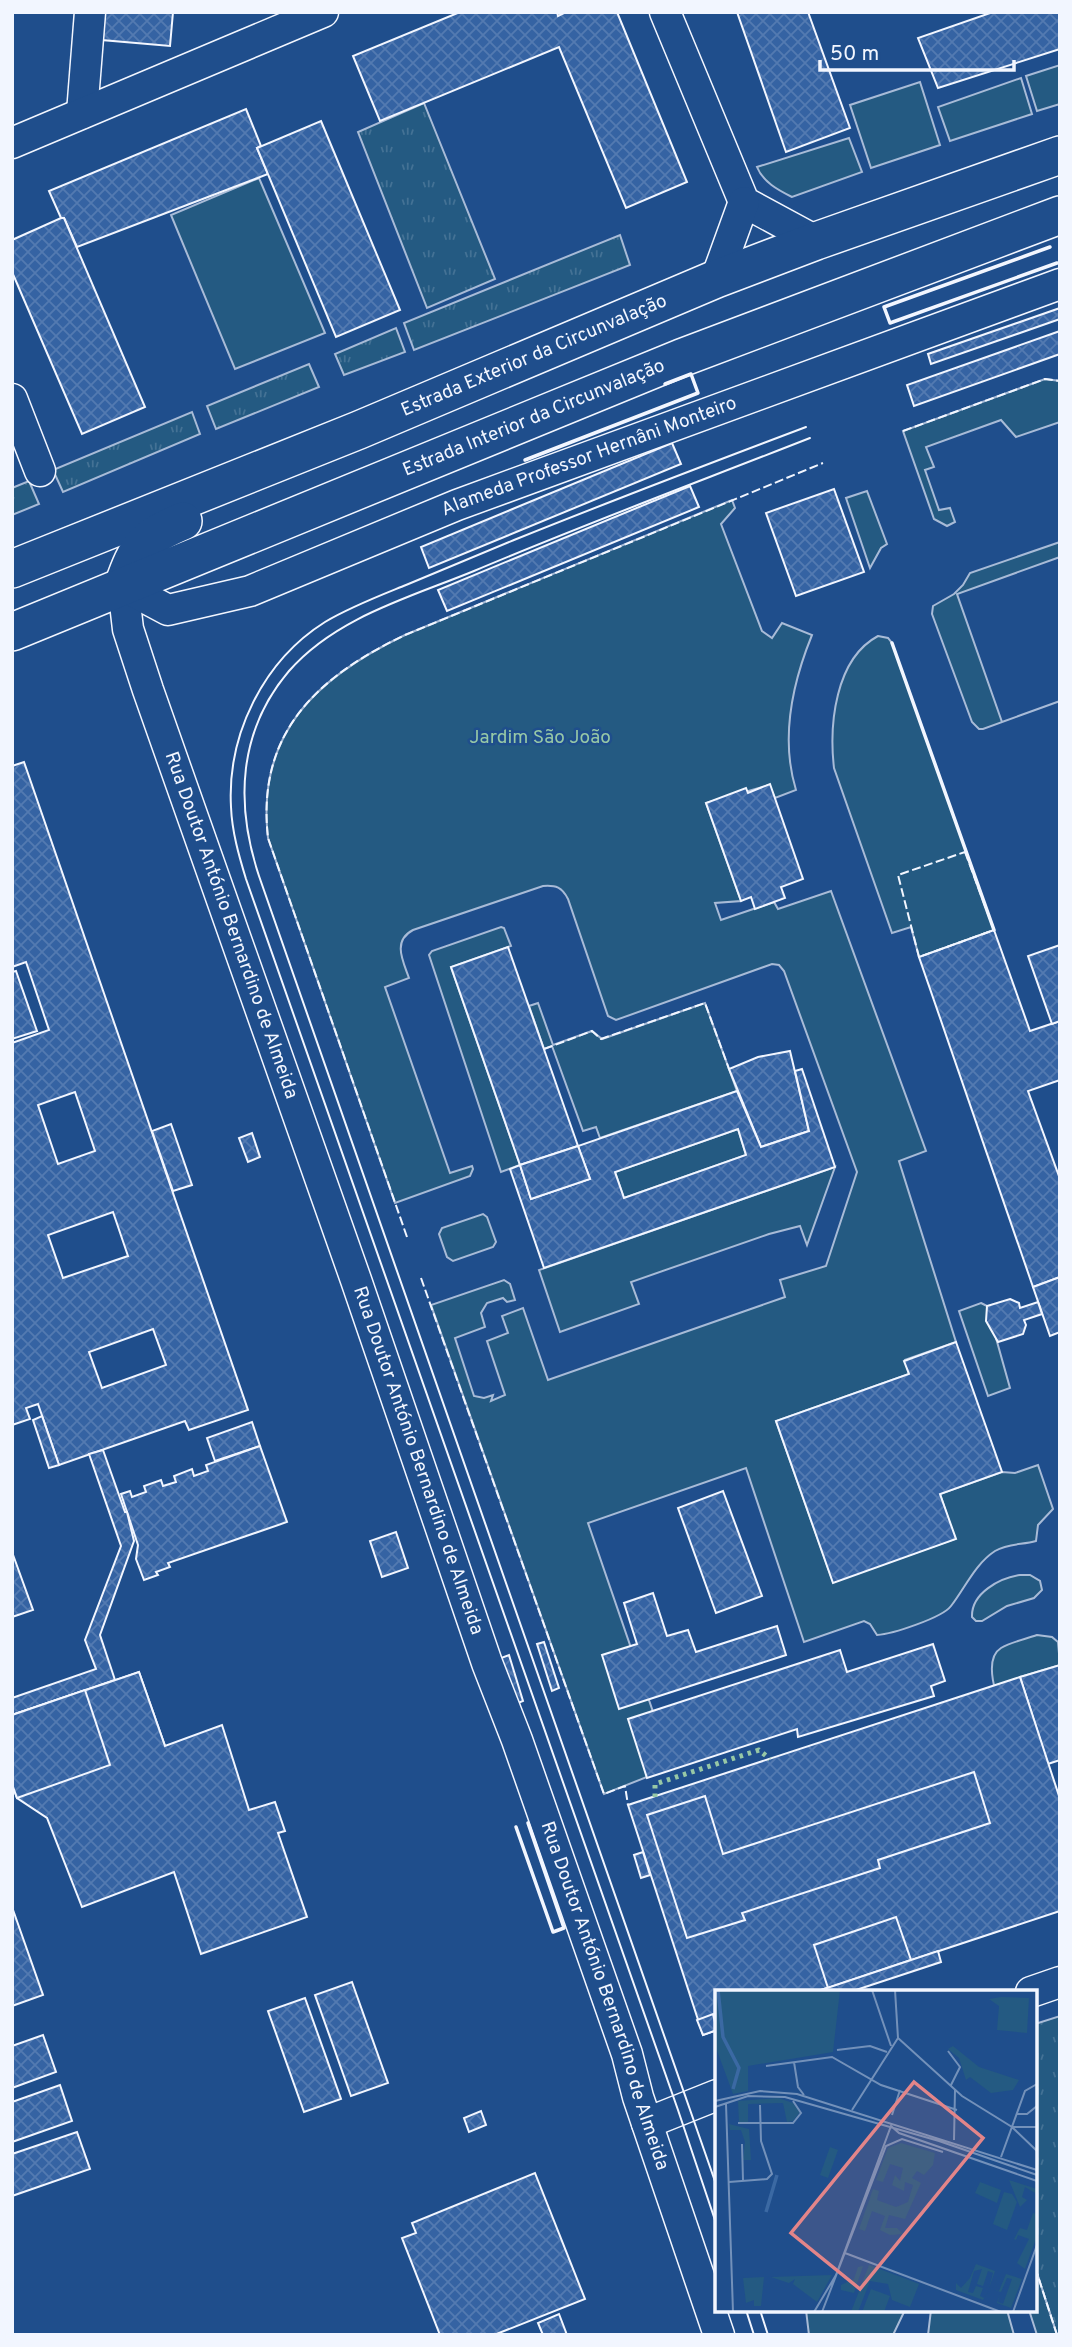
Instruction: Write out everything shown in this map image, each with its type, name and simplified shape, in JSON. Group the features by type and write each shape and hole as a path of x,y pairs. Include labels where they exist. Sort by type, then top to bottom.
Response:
{"main road":[{"name":"Estrada Exterior da Circunvalação","path":"12,569 333,440 716,279 1060,155"},
{"name":"Estrada Interior da Circunvalação","path":"12,632 681,358 1060,215"},
{"path":"123,586 140,546 158,532 296,475 333,440"}],"street":[{"path":"82,113 90,12"},
{"path":"12,143 323,12"},
{"path":"665,12 744,202 816,241"},
{"path":"716,279 744,202"},
{"name":"Alameda Professor Hernâni Monteiro","path":"123,586 168,610 250,591 457,505 1060,284"},
{"path":"12,399 40,471"},
{"name":"Rua Doutor António Bernardino de Almeida","path":"123,586 128,629 148,690 361,1293 486,1663 522,1753 719,2335"},
{"path":"1037,1990 1060,1982"},
{"path":"647,2123 715,2096"}],"green space":[{"path":"1060,65 1060,104 1037,111 1026,76"},
{"path":"1021,78 1032,114 950,141 938,107"},
{"path":"920,82 940,145 871,168 850,105"},
{"path":"424,103 495,279 427,308 358,132"},
{"path":"849,138 862,172 792,197 767,181 757,167"},
{"path":"259,178 325,333 235,369 171,215"},
{"path":"620,235 630,265 414,350 404,323"},
{"path":"396,328 405,352 344,375 335,354"},
{"path":"309,364 319,387 216,429 207,406"},
{"path":"1045,379 1060,381 1060,422 1016,437 1001,420 926,447 934,467 925,470 939,510 950,508 955,522 947,526 934,519 903,431"},
{"path":"192,412 200,434 63,492 53,470"},
{"path":"29,481 39,504 12,515 12,488"},
{"path":"867,491 887,544 881,548 870,568 846,498"},
{"name":"Jardim São João","path":"732,500 735,508 721,524 762,631 772,638 782,623 812,635 790,711 789,751 796,790 775,798 769,785 706,803 741,901 715,903 721,920 774,902 778,909 831,891 926,1151 899,1161 956,1342 905,1360 909,1374 776,1421 833,1582 955,1539 940,1494 1002,1472 1015,1473 1038,1465 1053,1509 1038,1525 1036,1541 1000,1548 988,1556 946,1611 905,1629 884,1634 877,1635 870,1624 864,1621 804,1642 746,1468 588,1523 672,1767 604,1794 431,1305 504,1280 510,1284 515,1300 507,1302 503,1298 487,1303 481,1313 485,1327 455,1338 474,1396 484,1398 493,1395 491,1401 505,1395 487,1341 508,1333 502,1316 523,1308 548,1380 785,1297 780,1280 826,1266 857,1172 784,971 779,965 772,964 616,1020 608,1016 568,899 558,888 543,886 413,930 403,940 401,952 409,978 385,987 450,1173 472,1166 473,1169 470,1176 395,1203 268,838 267,801 272,768 283,739 299,713 320,690 373,651 405,635"},
{"path":"1060,542 1060,557 957,594 1002,722 1060,701 983,729 979,729 972,722 932,614 933,606 954,594 970,573"},
{"path":"878,636 888,638 892,643 994,930 919,957 911,927 892,933 834,768 834,713 838,694 852,660"},
{"path":"504,928 511,946 451,967 520,1165 501,1172 429,955 432,951"},
{"path":"538,1003 553,1045 592,1031 602,1039 705,1003 737,1091 600,1138 596,1127 583,1131 552,1046 544,1049 529,1006"},
{"path":"738,1129 746,1155 624,1198 615,1172"},
{"path":"835,1167 807,1245 800,1226 769,1234 631,1282 639,1304 560,1332 539,1270"},
{"path":"483,1214 487,1217 496,1242 493,1247 453,1261 447,1257 439,1234 442,1228"},
{"path":"981,1303 987,1306 1010,1388 988,1396 959,1311"},
{"path":"1030,1575 1040,1581 1042,1590 1034,1598 1007,1606 982,1621 976,1621 972,1617 973,1608 981,1594 1004,1579"},
{"path":"1037,1635 1052,1637 1058,1642 1060,1665 1020,1677 1007,1725 992,1674 995,1654 1005,1646"},
{"path":"1060,2016 1060,2335 1057,2335 1037,2273 1037,2023"},
{"path":"1037,2273 1057,2335 1037,2335 1030,2312 1037,2312"},
{"path":"806,2312 904,2312 893,2335 809,2335"},
{"path":"931,2312 1008,2312 1014,2335 928,2335"}],"building":[{"path":"104,12 173,12 170,46 102,40"},
{"path":"460,12 557,12 558,16 566,12 617,12 687,182 626,208 559,47 380,121 353,56"},
{"path":"737,12 808,12 850,128 786,152"},
{"path":"993,12 1060,12 1060,49 938,88 918,38"},
{"path":"246,109 261,146 257,148 268,174 77,247 49,191"},
{"path":"321,121 400,310 336,337 257,148"},
{"path":"64,218 145,407 82,434 12,272 12,240"},
{"path":"1060,308 1060,319 931,364 928,354"},
{"path":"1060,331 1060,354 914,406 907,385"},
{"path":"672,443 681,464 429,568 421,547"},
{"path":"690,486 699,507 447,611 438,590"},
{"path":"834,489 864,572 796,596 766,513"},
{"path":"24,762 248,1410 189,1430 185,1421 59,1465 38,1404 26,1408 30,1419 12,1425 12,1043 49,1030 26,962 12,967 12,766","holes":["75,1092 95,1151 58,1164 38,1105","113,1212 128,1256 63,1278 48,1235","153,1329 166,1365 102,1388 89,1352"]},
{"path":"770,784 803,879 781,887 785,898 755,909 751,897 741,901 706,803 746,788 748,793"},
{"path":"994,930 1030,1031 1060,1021 1060,1080 1028,1091 1060,1179 1060,1277 1033,1287 919,957"},
{"path":"1060,945 1060,1021 1052,1024 1028,956"},
{"path":"508,947 578,1146 520,1165 451,967"},
{"path":"16,971 37,1031 12,1039 12,972"},
{"path":"790,1051 809,1131 761,1147 729,1069 758,1057"},
{"path":"802,1069 835,1167 544,1268 510,1169 520,1165 531,1199 590,1179 578,1146 737,1091 761,1147 809,1131 795,1071","holes":["738,1129 746,1155 624,1198 615,1172"]},
{"path":"171,1124 192,1185 173,1191 152,1131"},
{"path":"252,1133 260,1157 248,1162 239,1138"},
{"path":"578,1146 590,1179 531,1199 520,1165"},
{"path":"1060,1277 1060,1332 1050,1336 1033,1287"},
{"path":"1010,1299 1019,1303 1020,1308 1038,1302 1042,1314 1024,1320 1026,1325 1023,1334 998,1342 986,1321 987,1306"},
{"path":"956,1342 1002,1472 940,1494 956,1539 833,1583 776,1421 909,1374 904,1361"},
{"path":"42,1416 59,1465 49,1468 33,1420"},
{"path":"252,1422 260,1446 215,1461 207,1438"},
{"path":"260,1446 287,1522 168,1563 170,1567 144,1580 136,1559 138,1545 121,1494 130,1491 132,1497 146,1492 144,1486 161,1480 163,1486 176,1482 174,1476 192,1469 194,1476 208,1471 206,1465"},
{"path":"103,1450 127,1512 134,1541 100,1635 115,1680 12,1715 12,1698 96,1669 85,1640 121,1546 89,1454"},
{"path":"723,1491 762,1596 716,1613 678,1508"},
{"path":"396,1532 408,1568 382,1577 370,1541"},
{"path":"12,1552 33,1610 12,1617"},
{"path":"653,1593 667,1636 688,1630 696,1652 777,1626 786,1655 619,1709 602,1655 637,1644 624,1603"},
{"path":"544,1642 559,1688 552,1691 537,1644"},
{"path":"933,1644 945,1681 931,1686 934,1696 798,1737 797,1729 647,1778 628,1719 840,1650 847,1672"},
{"path":"509,1655 523,1701 516,1704 501,1658"},
{"path":"1060,1665 1060,1760 1048,1764 1020,1677"},
{"path":"139,1672 165,1746 127,1759 114,1723 98,1729 91,1709 107,1703 101,1685"},
{"path":"139,1672 165,1746 222,1725 249,1810 275,1802 285,1831 278,1833 307,1917 201,1954 174,1872 82,1907 47,1818 17,1798 12,1784 12,1715"},
{"path":"1020,1677 1060,1799 1060,1911 821,1990 715,1990 715,2031 703,2035 628,1805"},
{"path":"85,1690 110,1765 17,1798 12,1784 12,1715"},
{"path":"974,1772 990,1823 878,1860 880,1868 742,1913 745,1920 687,1938 647,1815 705,1796 723,1854"},
{"path":"643,1852 650,1875 641,1878 634,1855"},
{"path":"12,1907 43,1995 12,2006"},
{"path":"896,1917 911,1960 828,1988 814,1945"},
{"path":"938,1951 941,1962 856,1990 821,1990"},
{"path":"352,1982 388,2083 351,2096 315,1995"},
{"path":"305,1998 341,2099 304,2112 268,2011"},
{"path":"713,2014 715,2031 703,2035 697,2020"},
{"path":"43,2035 56,2072 12,2088 12,2046"},
{"path":"60,2085 72,2121 12,2142 12,2102"},
{"path":"481,2111 486,2125 469,2132 464,2118"},
{"path":"77,2132 90,2169 12,2196 12,2154"},
{"path":"535,2173 585,2299 494,2335 440,2335 402,2238 416,2233 412,2223"},
{"path":"559,2314 567,2335 543,2335 538,2323"}],"tram line":[{"path":"715,2220 246,879 233,826 231,780 235,753 253,702 284,657 303,638 325,622 344,611 514,540 806,427"},
{"path":"715,2181 259,876 251,849 244,795 251,743 259,718 289,671 329,636 400,600 810,438"},
{"path":"747,2312 754,2335"},
{"path":"761,2312 768,2335"}],"hedge":[{"path":"655,1797 655,1784 759,1750 770,1759"}],"fence":[{"path":"903,431 1045,379 1060,381"},
{"path":"407,1237 268,838 267,801 272,768 283,739 299,713 320,690 373,651 405,635 823,463"},
{"path":"965,852 994,930 919,957 898,875 965,852"},
{"path":"544,1049 592,1031 601,1039 705,1003 729,1069"},
{"path":"421,1278 604,1794 625,1786 628,1805"},
{"path":"1037,2273 1057,2335"}],"wall":[{"path":"1050,247 884,307 890,323 1057,263"},
{"path":"525,460 698,393 691,374 665,384"},
{"path":"892,643 994,930"},
{"path":"516,1827 553,1932 564,1928 528,1823"}]}
